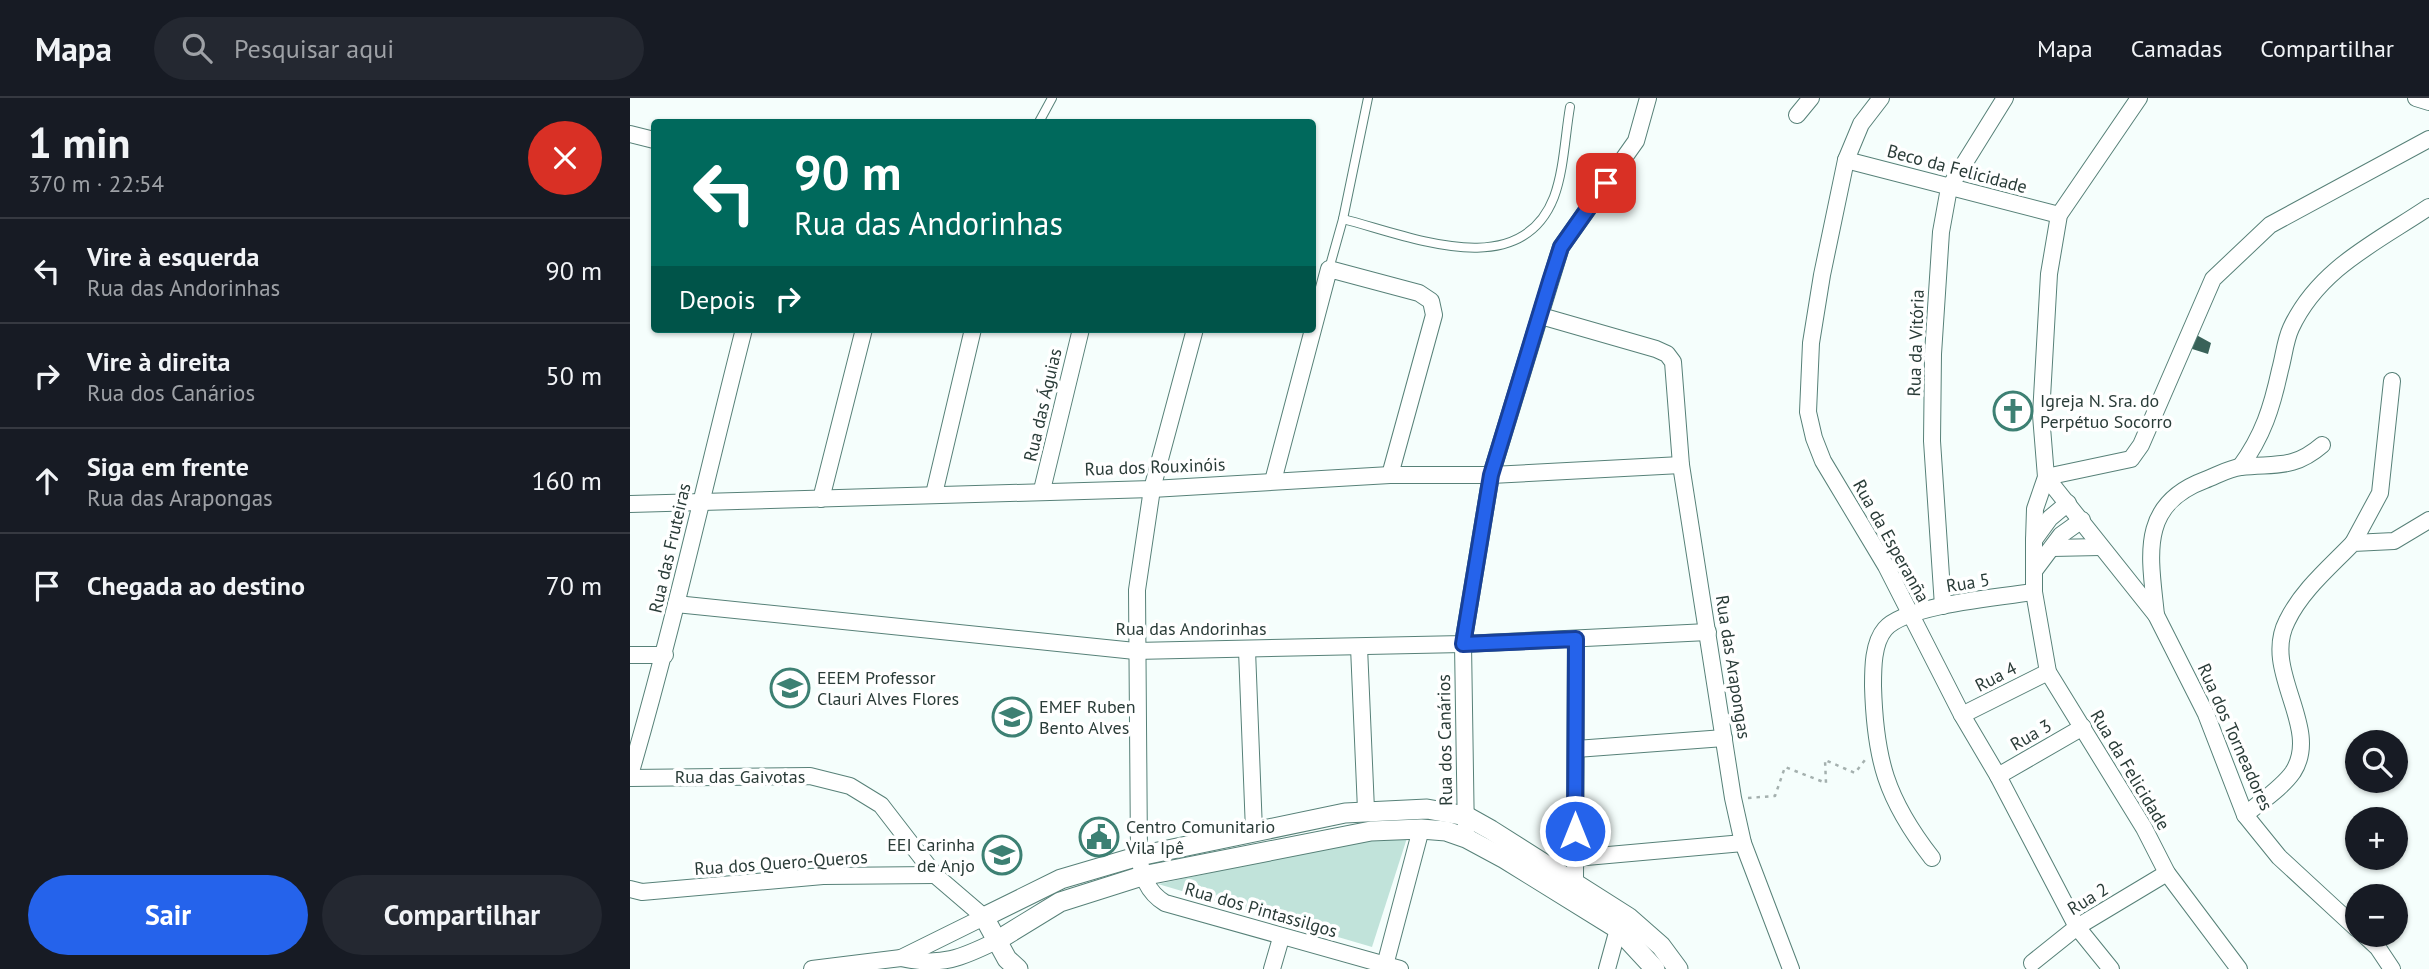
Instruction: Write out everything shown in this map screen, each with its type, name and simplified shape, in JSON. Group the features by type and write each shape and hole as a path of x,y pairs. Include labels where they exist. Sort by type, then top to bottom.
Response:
{"street":[{"path":"1541,316 1561,247 1636,141 1648,98"},
{"path":"1797,115 1811,98"},
{"name":"Rua da Esperanña","path":"1881,98 1861,124 1846,160 1811,343 1808,412 1823,461 1872,543 2077,927 2111,969"},
{"name":"Rua da Vitória","path":"1943,606 1932,441 1933,354 1941,232 1949,188 2005,98"},
{"path":"2139,98 2059,215 2049,274 2041,415 2046,477 2131,459 2141,445 2213,279 2270,225 2429,139"},
{"path":"2416,98 2429,102"},
{"path":"630,134 651,140"},
{"name":"Beco da Felicidade","path":"1846,160 2059,215"},
{"path":"2240,467 2265,429 2290,330 2305,302 2323,279 2368,244 2429,207"},
{"path":"1316,318 1329,269 1419,293 1431,301 1434,315 1390,475"},
{"name":"Rua das Arapongas","path":"1541,316 1656,349 1667,354 1673,362 1681,465 1733,799 1743,843 1791,969"},
{"name":"Rua dos Canários","path":"1466,838 1463,644 1491,475 1541,316"},
{"name":"Rua das Fruteiras","path":"630,777 666,655 699,502 743,333"},
{"path":"821,499 863,333"},
{"path":"933,495 972,333"},
{"name":"Rua das Águias","path":"1042,489 1080,333"},
{"path":"1140,866 1135,651 1137,590 1152,489 1194,333"},
{"path":"1273,481 1312,333"},
{"path":"2245,816 2291,775 2298,762 2302,742 2279,649 2286,622 2307,591 2353,543 2380,493 2392,382"},
{"path":"2156,615 2150,553 2155,523 2167,502 2185,487 2240,467 2285,465 2308,456 2322,445"},
{"name":"Rua dos Rouxinóis","path":"630,503 821,499 1042,489 1152,489 1390,475 1491,475 1681,465"},
{"name":"Rua dos Torneadores","path":"2046,477 2082,520 2099,547 2156,615 2206,714 2245,816 2279,857 2345,918"},
{"name":"Rua da Felicidade","path":"2046,477 2035,509 2034,592 2048,672 2167,873 2239,969"},
{"path":"2034,540 2050,518 2068,503"},
{"path":"2034,571 2071,526 2082,520"},
{"path":"2353,543 2394,541 2429,520"},
{"path":"2052,548 2099,547"},
{"name":"Rua 5","path":"1910,614 1943,606 2034,592"},
{"name":"Rua das Andorinhas","path":"676,604 1135,651 1463,644 1708,632"},
{"path":"1910,614 1885,629 1876,647 1873,676 1876,746 1884,778 1915,837 1931,858"},
{"path":"1575,884 1576,639"},
{"path":"1359,647 1366,810"},
{"path":"1247,650 1254,831"},
{"path":"630,655 666,655"},
{"name":"Rua 4","path":"1962,715 2048,672"},
{"name":"Rua 3","path":"1998,776 2083,727"},
{"path":"1576,749 1724,738"},
{"name":"Rua das Gaivotas","path":"630,777 810,776 850,786 881,805 935,875 984,917 1007,958 1018,969"},
{"path":"901,958 927,964 960,958 998,940 1060,902 1140,866 1254,831 1366,810 1427,808 1466,816 1628,917 1661,946 1678,969"},
{"path":"1390,968 1421,829"},
{"path":"812,969 901,958 1061,879 1360,832 1421,829 1446,831 1466,838 1618,929 1655,969"},
{"path":"1575,858 1743,843"},
{"name":"Rua dos Pintassilgos","path":"1140,866 1152,893 1165,903 1390,968"},
{"name":"Rua 2","path":"2032,962 2077,927 2167,873"},
{"name":"Rua dos Quero-Queros","path":"630,888 642,892 823,876 935,875"},
{"path":"1607,969 1618,929"},
{"path":"1272,969 1281,938"},
{"path":"2377,947 2392,969"}],"lane":[{"path":"1041,119 1052,98"},
{"path":"1329,269 1343,219 1368,98"},
{"path":"1343,219 1464,250 1495,247 1523,235 1542,219 1554,196 1570,107"}],"path":[{"path":"1733,799 1775,796 1785,767 1826,783 1825,760 1855,773 1876,746"}],"green space":[{"path":"1384,836 1407,838 1372,947 1158,884"}],"building":[{"path":"2191,332 2211,343 2208,354 2186,347"}],"place":[{"name":"Igreja N. Sra. do Perpétuo Socorro","path":"2013,411"},
{"name":"EEEM Professor Clauri Alves Flores","path":"790,688"},
{"name":"EMEF Ruben Bento Alves","path":"1012,717"},
{"name":"Centro Comunitario Vila Ipê","path":"1099,837"},
{"name":"EEI Carinha de Anjo","path":"1002,855"}],"route":[{"path":"1575,831 1576,639 1463,644 1491,475 1550,281 1561,247 1606,183"}]}
